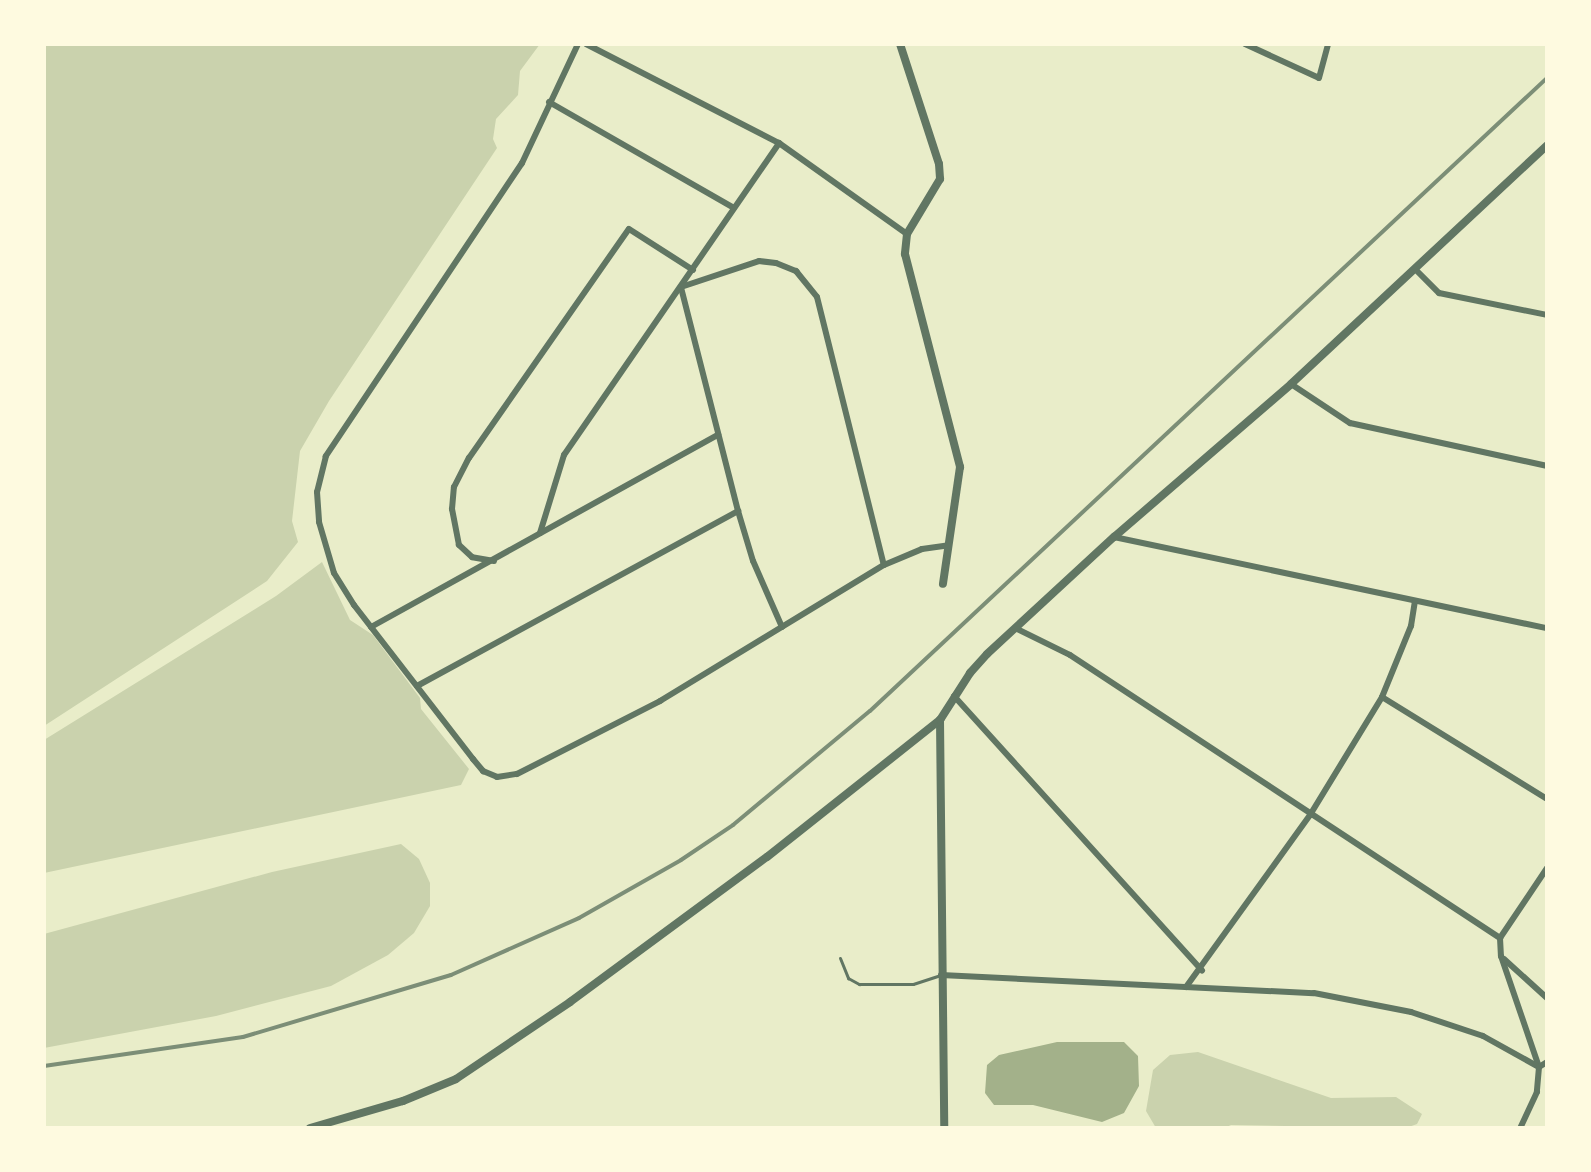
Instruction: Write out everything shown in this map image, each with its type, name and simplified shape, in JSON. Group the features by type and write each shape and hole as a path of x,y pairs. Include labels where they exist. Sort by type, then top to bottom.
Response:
{"street":[{"path":"578,44 522,163 326,456 317,492 323,543 334,573 371,627 483,771 497,777 517,774 660,701 884,565 922,549 949,545"},
{"path":"586,44 779,143 907,234"},
{"path":"900,44 939,164 940,179 907,234 905,254 960,467 943,584"},
{"path":"1245,44 1319,78 1328,44"},
{"path":"549,102 734,208"},
{"path":"540,533 564,455 779,143"},
{"path":"310,1128 345,1124 403,1101 456,1079 504,1049 767,857 940,720 970,673 1015,628 1114,537 1291,384 1547,145"},
{"path":"494,561 472,557 459,545 452,509 459,475 494,422 629,229 693,270"},
{"path":"681,287 759,261 776,263 796,271 817,297 884,565"},
{"path":"1415,269 1439,293 1547,315"},
{"path":"681,287 738,511 753,561 782,627"},
{"path":"1291,384 1350,423 1547,466"},
{"path":"371,627 718,435"},
{"path":"417,686 738,511"},
{"path":"1114,537 1547,628"},
{"path":"1186,987 1202,970 1310,815 1382,697 1411,626 1415,602"},
{"path":"1015,628 1070,655 1500,938"},
{"path":"954,696 1202,970"},
{"path":"1382,697 1547,799"},
{"path":"940,720 944,1128"},
{"path":"1520,1128 1537,1092 1539,1067 1501,956 1500,938 1547,868"},
{"path":"1501,956 1547,998"},
{"path":"941,975 1314,993 1411,1012 1483,1036 1539,1067"},
{"path":"1539,1067 1547,1062"}],"lane":[{"path":"840,958 848,978 859,984 913,984 941,975"}],"shaded area":[{"path":"44,44 540,44 520,71 518,95 496,119 493,139 497,148 329,401 300,451 292,521 298,542 267,581 44,726"},
{"path":"322,562 350,620 373,635 420,698 421,709 469,769 461,785 44,873 44,740 276,596"},
{"path":"401,844 419,859 430,883 430,906 414,933 388,955 331,986 216,1016 44,1048 44,934 272,872"},
{"path":"1057,1042 1124,1042 1138,1056 1139,1086 1124,1113 1102,1122 1033,1105 994,1105 985,1093 987,1065 999,1055"},
{"path":"1198,1052 1331,1098 1396,1097 1422,1114 1417,1124 1406,1128 1231,1125 1224,1128 1156,1128 1146,1111 1153,1070 1170,1055"}],"railway":[{"path":"44,1066 243,1037 451,975 579,918 681,860 733,825 870,711 1547,78"}]}
